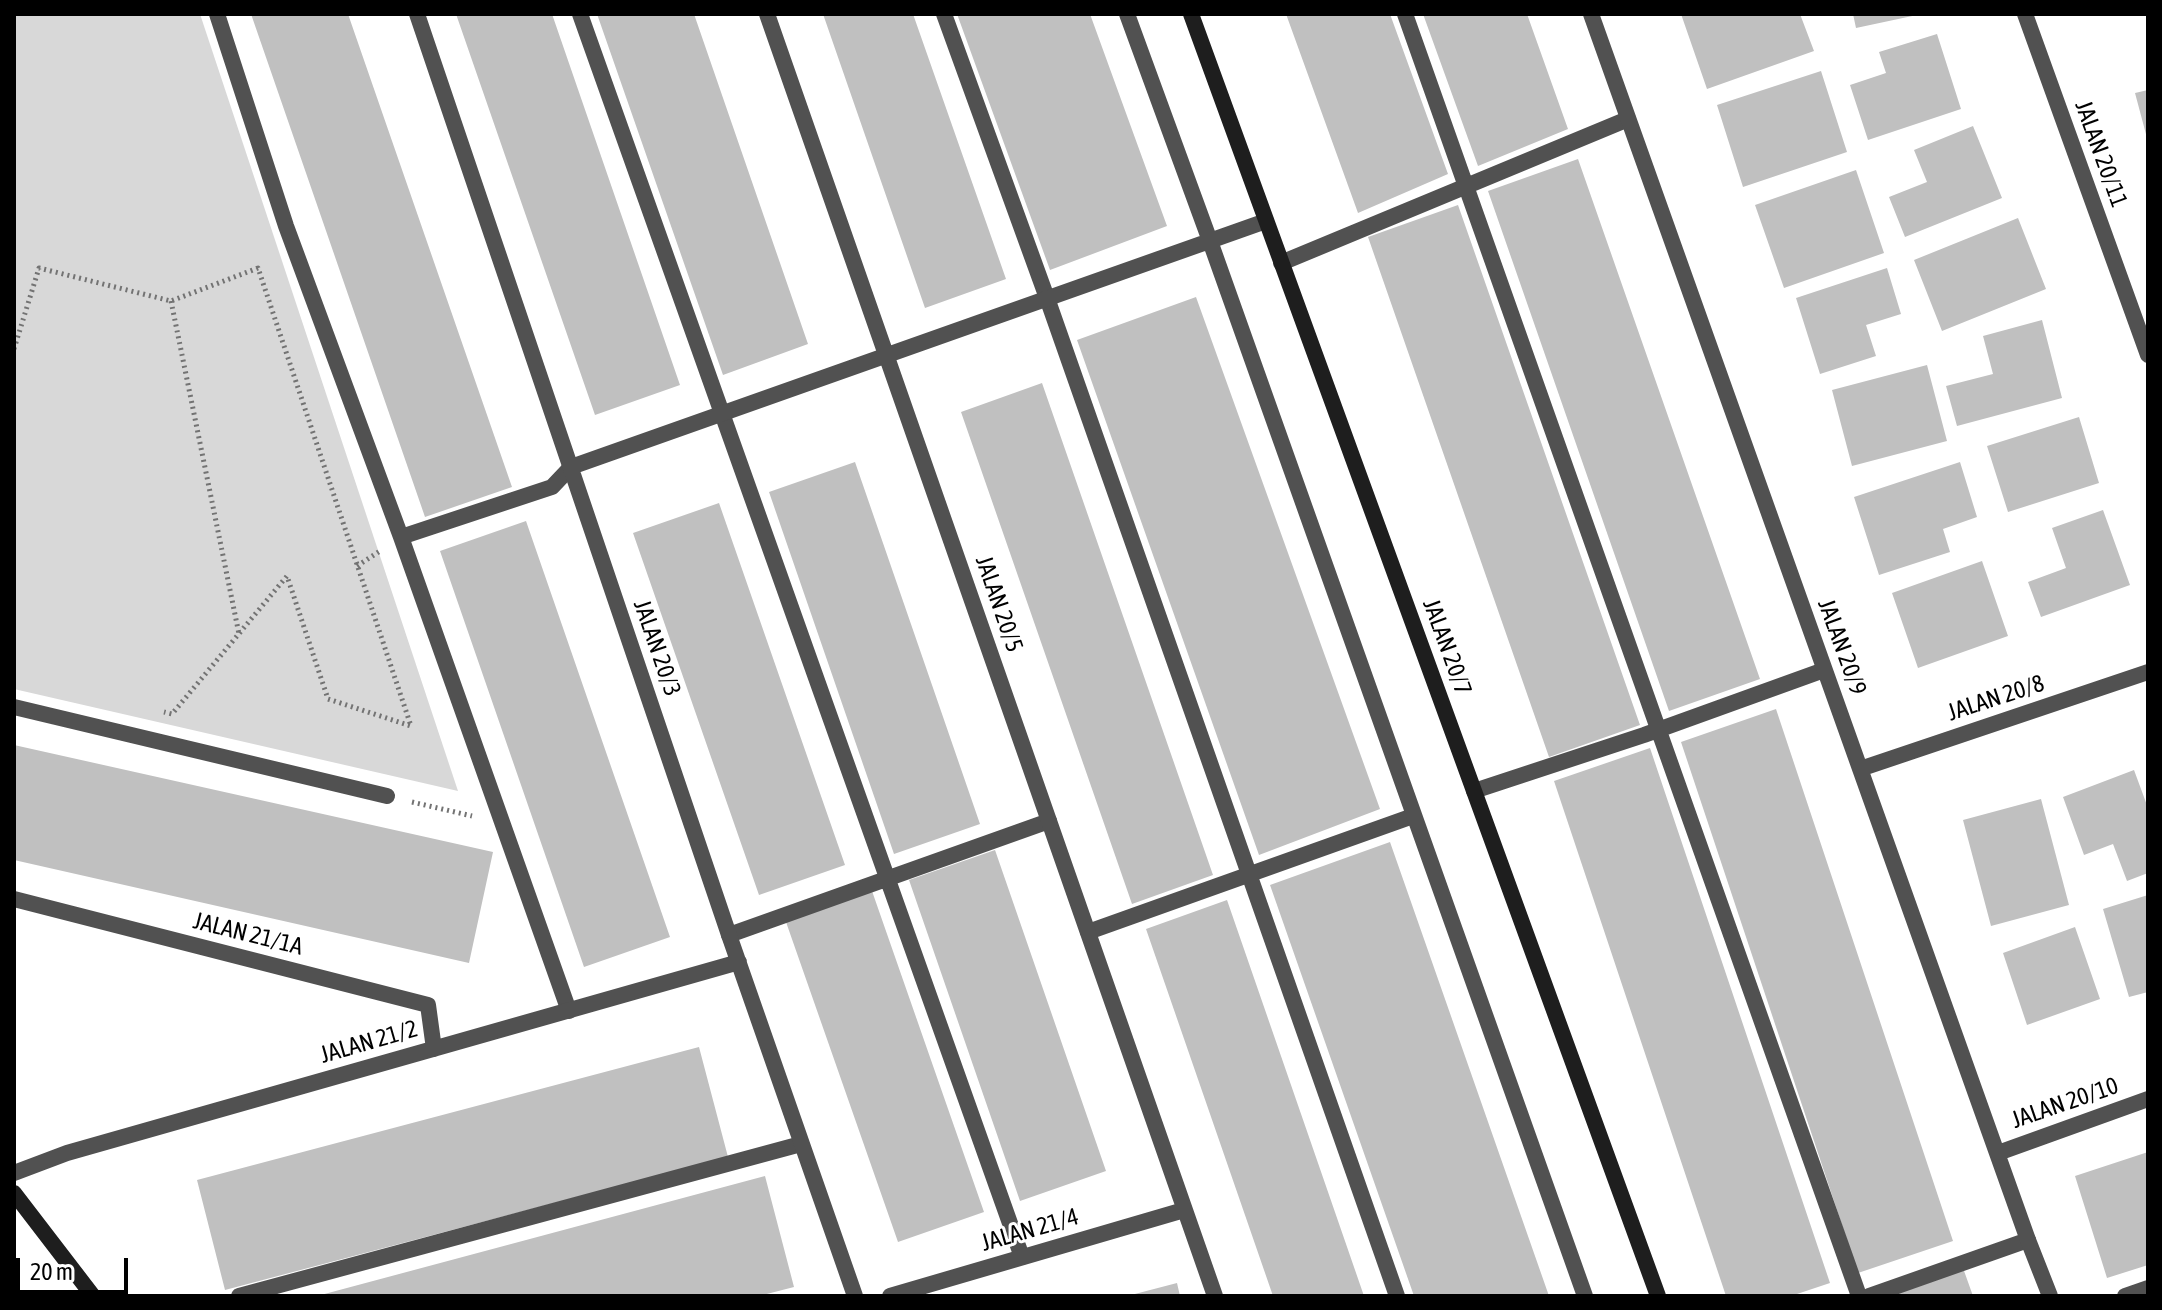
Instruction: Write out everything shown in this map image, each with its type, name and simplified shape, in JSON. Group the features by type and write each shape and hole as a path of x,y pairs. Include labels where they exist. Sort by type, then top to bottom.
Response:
{"street":[{"path":"217,14 286,226 401,537 569,1011"},
{"name":"JALAN 20/3","path":"417,14 729,935 855,1296"},
{"path":"580,14 1022,1257"},
{"name":"JALAN 20/5","path":"767,14 1215,1296"},
{"path":"944,14 1047,298 1397,1296"},
{"path":"1127,14 1585,1296"},
{"name":"JALAN 20/7","path":"1191,14 1658,1296"},
{"path":"1405,14 1859,1296"},
{"name":"JALAN 20/9","path":"1591,14 2050,1296"},
{"name":"JALAN 20/11","path":"2025,14 2148,355"},
{"path":"1281,263 1628,119"},
{"path":"401,537 552,487 571,467 1266,221"},
{"path":"1474,791 1824,670"},
{"name":"JALAN 20/8","path":"1860,769 2148,672"},
{"path":"14,707 387,796"},
{"path":"1088,932 1413,816"},
{"path":"729,935 1049,821"},
{"name":"JALAN 21/1A","path":"14,899 428,1005 434,1049"},
{"name":"JALAN 21/2","path":"14,1173 67,1153 739,962"},
{"name":"JALAN 20/10","path":"1998,1153 2148,1099"},
{"path":"239,1296 801,1144"},
{"path":"14,1193 93,1296"},
{"name":"JALAN 21/4","path":"890,1296 1184,1210"},
{"path":"1869,1296 2028,1240"},
{"path":"2125,1296 2148,1288"}],"path":[{"path":"14,349 39,268 171,301 258,268 411,726 328,699 287,576 172,714 158,711"},
{"path":"171,301 239,635"},
{"path":"387,796 501,823"}],"shaded area":[{"path":"14,14 200,14 458,791 14,689"}],"building":[{"path":"251,14 348,14 512,487 425,517"},
{"path":"456,14 552,14 680,385 595,415"},
{"path":"597,14 694,14 808,344 723,375"},
{"path":"823,14 913,14 1006,279 925,308"},
{"path":"957,14 1090,14 1167,226 1050,270"},
{"path":"1286,14 1390,14 1448,174 1358,213"},
{"path":"1423,14 1527,14 1568,129 1478,166"},
{"path":"1681,14 1800,14 1814,51 1707,89"},
{"path":"1853,14 1916,14 1917,15 1856,28"},
{"path":"1937,34 1961,109 1868,140 1850,85 1886,73 1879,52"},
{"path":"1821,71 1847,152 1743,187 1717,105"},
{"path":"2148,90 2148,138 2147,138 2135,93"},
{"path":"1973,126 2002,198 1905,237 1889,197 1927,182 1914,150"},
{"path":"1578,159 1760,679 1669,711 1488,191"},
{"path":"1856,170 1884,253 1784,288 1755,205"},
{"path":"1458,205 1640,725 1549,757 1368,237"},
{"path":"2018,218 2046,289 1942,331 1914,260"},
{"path":"1887,268 1901,314 1866,325 1876,356 1820,374 1796,298"},
{"path":"1196,297 1380,809 1259,855 1077,340"},
{"path":"2042,320 2062,398 1957,426 1946,386 1993,374 1983,336"},
{"path":"1927,365 1947,441 1852,466 1832,390"},
{"path":"1042,383 1213,875 1132,904 961,412"},
{"path":"2079,417 2099,483 2008,512 1987,446"},
{"path":"855,462 980,824 894,854 769,492"},
{"path":"1960,462 1977,517 1943,529 1950,552 1879,575 1854,497"},
{"path":"719,503 845,865 759,895 633,533"},
{"path":"2103,510 2130,585 2041,617 2028,582 2066,568 2052,528"},
{"path":"526,521 670,937 584,967 440,551"},
{"path":"1982,561 2008,636 1918,668 1892,593"},
{"path":"1776,709 1953,1241 1858,1273 1681,742"},
{"path":"14,745 493,852 469,963 14,860"},
{"path":"1650,748 1830,1283 1791,1296 1726,1296 1554,781"},
{"path":"2134,770 2148,808 2148,873 2127,881 2113,844 2084,855 2063,797"},
{"path":"2041,799 2069,905 1991,926 1963,820"},
{"path":"1390,842 1549,1296 1414,1296 1270,885"},
{"path":"995,850 1106,1171 1020,1201 909,880"},
{"path":"872,891 984,1212 898,1242 786,922"},
{"path":"2148,895 2148,992 2129,997 2103,909"},
{"path":"1227,900 1364,1296 1273,1296 1146,929"},
{"path":"2075,927 2100,999 2027,1025 2003,953"},
{"path":"699,1047 728,1157 225,1290 197,1180"},
{"path":"2148,1152 2148,1265 2107,1278 2075,1176"},
{"path":"765,1176 794,1287 759,1296 317,1296"},
{"path":"1963,1268 1973,1296 1887,1296"},
{"path":"1177,1283 1180,1296 1131,1296 1131,1295"}]}
